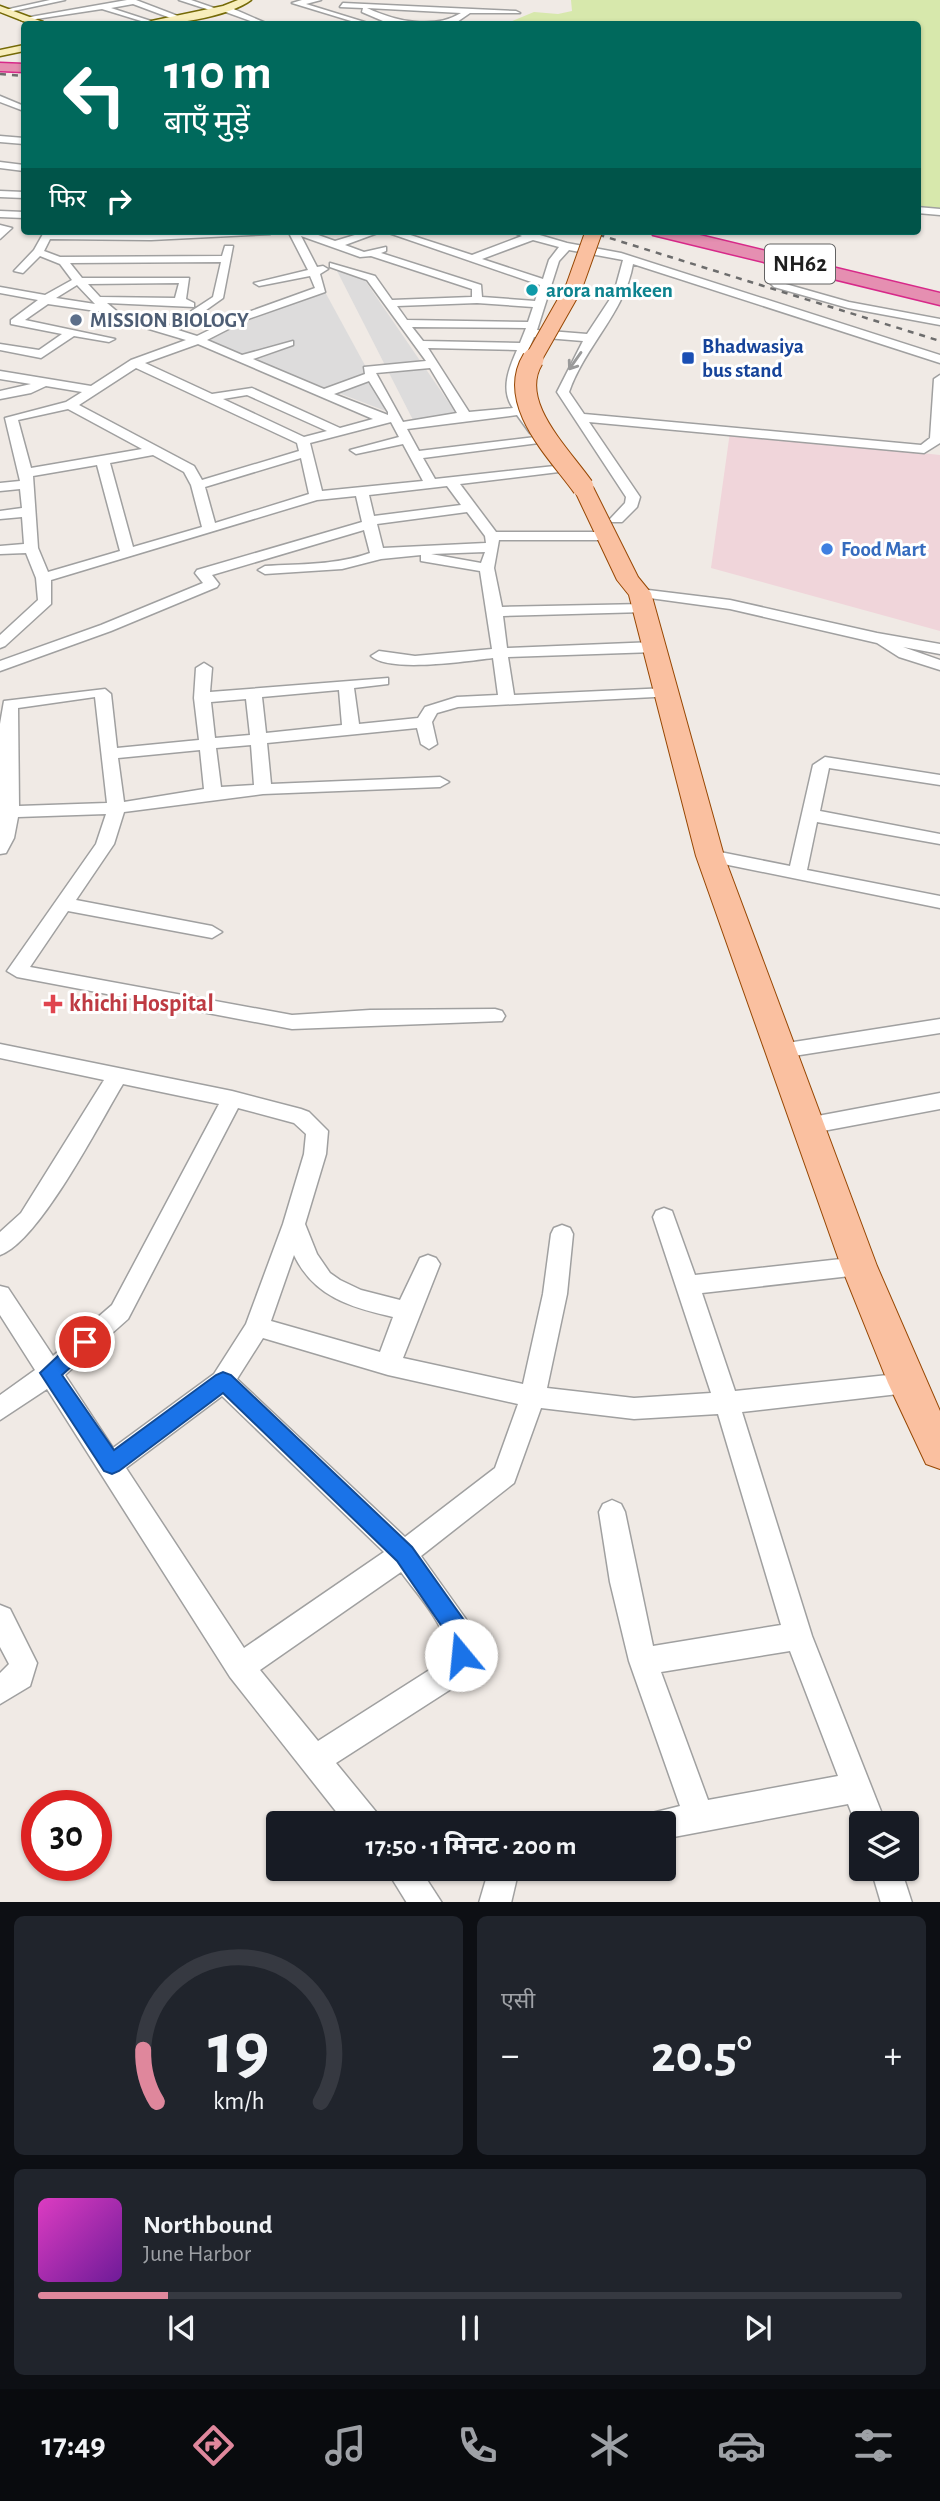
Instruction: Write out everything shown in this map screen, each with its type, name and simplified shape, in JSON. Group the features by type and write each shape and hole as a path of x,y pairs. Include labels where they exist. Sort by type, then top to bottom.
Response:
{"highway":[{"path":"0,65 21,66"},
{"name":"NH62","path":"677,235 938,297"},
{"name":"NH62","path":"696,235 938,297"}],"main road":[{"path":"590,486 530,411 522,384 525,372 575,289 586,264 593,235"},
{"path":"605,235 587,290 536,373 535,392 542,409 590,486 608,523 643,578 643,601 710,856 859,1266 907,1382 940,1452"}],"street":[{"path":"2,10 61,0"},
{"path":"84,0 138,21"},
{"path":"183,0 255,21"},
{"path":"162,21 221,10 246,0"},
{"path":"23,19 136,1 179,18"},
{"path":"357,21 296,3 321,1 343,5 516,13"},
{"path":"343,5 387,21"},
{"path":"2,10 29,21"},
{"path":"453,21 469,11"},
{"path":"78,12 93,18"},
{"path":"0,53 21,49"},
{"path":"0,98 21,102"},
{"path":"0,98 21,108"},
{"path":"0,139 21,141"},
{"path":"0,165 21,168"},
{"path":"0,194 21,195"},
{"path":"921,210 940,212"},
{"path":"0,214 21,215"},
{"path":"0,228 7,228 0,236"},
{"path":"19,271 38,252 47,235"},
{"path":"169,331 218,298 229,235"},
{"path":"0,643 46,601 43,578 31,548 26,479 5,419 70,405 135,363 198,340 244,317 321,290 297,235"},
{"path":"306,235 477,287 477,300"},
{"path":"334,245 365,235"},
{"path":"400,235 545,283"},
{"path":"259,283 314,272 422,235"},
{"path":"529,235 566,246 629,259 940,359"},
{"path":"472,259 533,236"},
{"path":"566,246 554,260 545,283 532,329 513,374 512,395 579,498 608,523"},
{"path":"38,252 60,260 226,259"},
{"path":"265,570 350,564 363,562 377,553 493,542 608,523 632,504 633,497 562,392 568,371 628,271 629,259"},
{"path":"60,260 102,305 116,316 198,340 393,421 431,484"},
{"path":"800,264 771,279 778,285 848,305 909,314 940,322"},
{"path":"334,265 371,278 434,364 466,416"},
{"path":"15,322 79,281 185,280 180,301"},
{"path":"0,290 47,300 102,305 180,301 204,308"},
{"path":"909,314 938,297"},
{"path":"390,303 477,300 538,304"},
{"path":"0,320 109,339"},
{"path":"405,323 532,329 589,338"},
{"path":"0,347 41,354 72,332"},
{"path":"244,358 289,343"},
{"path":"420,344 525,347"},
{"path":"135,363 212,398 304,447 316,496"},
{"path":"393,421 394,412 368,370 434,364"},
{"path":"0,375 94,390"},
{"path":"325,393 371,376"},
{"path":"0,395 27,390 45,381"},
{"path":"577,417 924,449 938,439 939,387"},
{"path":"212,398 248,391 339,432"},
{"path":"70,405 189,469 198,485 210,529"},
{"path":"198,485 339,432 393,421 521,411"},
{"path":"415,455 539,439"},
{"path":"356,450 405,440"},
{"path":"0,487 102,459 154,451"},
{"path":"910,458 930,459"},
{"path":"102,459 128,553"},
{"path":"43,578 316,496 559,468"},
{"path":"450,481 493,542 487,568 507,701"},
{"path":"361,491 377,553"},
{"path":"0,666 106,628 212,584 202,572 370,523 469,508"},
{"path":"0,514 27,512"},
{"path":"0,551 31,548"},
{"path":"377,553 487,568"},
{"path":"495,612 643,601 679,594 729,602 877,638 919,643 940,649"},
{"path":"877,638 891,649 940,665"},
{"path":"379,656 415,661 500,653 655,647"},
{"path":"204,668 202,698 213,793"},
{"path":"202,698 382,681"},
{"path":"346,685 351,729"},
{"path":"2,844 10,812 4,780 4,728 10,704 99,692 103,694 116,808 105,844 17,971 292,1021 495,1016"},
{"path":"254,692 263,789"},
{"path":"429,744 424,722 431,710 457,702 668,693"},
{"path":"109,754 424,722"},
{"path":"797,875 821,765 825,762 940,780"},
{"path":"10,812 116,808 213,793 263,789 440,782"},
{"path":"810,816 940,839"},
{"path":"710,856 940,902"},
{"path":"65,904 212,932"},
{"path":"781,1051 940,1026"},
{"path":"0,1051 233,1099 301,1117 317,1131 315,1154 294,1224 257,1327 223,1381 112,1464"},
{"path":"0,1246 29,1219 117,1077"},
{"path":"0,1409 50,1373 120,1312 233,1099"},
{"path":"807,1126 940,1101"},
{"path":"664,1217 727,1403 798,1636 867,1811"},
{"path":"294,1224 314,1270 326,1283 339,1291 407,1311"},
{"path":"240,1667 404,1554 505,1475 533,1396 555,1294 562,1234"},
{"path":"388,1365 407,1311 428,1264"},
{"path":"689,1285 859,1266"},
{"path":"0,1295 112,1464 240,1667 356,1811"},
{"path":"257,1327 388,1365 533,1396 623,1409 727,1403 907,1382"},
{"path":"223,1381 404,1554 458,1631 461,1655 452,1672 316,1759"},
{"path":"612,1512 624,1582 643,1661 699,1816"},
{"path":"0,1618 23,1663 20,1676 0,1690"},
{"path":"643,1661 798,1636"},
{"path":"676,1821 859,1787"},
{"path":"410,1881 427,1902"},
{"path":"495,1902 501,1881"},
{"path":"890,1881 897,1902"}],"shaded area":[{"path":"336,269 364,279 458,416 413,420"},
{"path":"324,290 391,413 200,340"},
{"name":"Food Mart","path":"730,432 940,455 940,631 711,568"}],"green space":[{"path":"571,0 940,0 940,210 921,206 921,21 512,21 534,12 558,14 572,11"}],"railway":[{"path":"0,74 21,76"},
{"path":"600,235 940,341"}],"place":[{"name":"arora namkeen","path":"532,290"},
{"name":"MISSION BIOLOGY","path":"76,320"},
{"name":"Bhadwasiya bus stand","path":"688,358"},
{"name":"Food Mart","path":"827,549"},
{"name":"khichi Hospital","path":"53,1004"}],"route":[{"path":"85,1342 50,1373 112,1464 223,1381 404,1554 458,1631 461,1655"}]}
